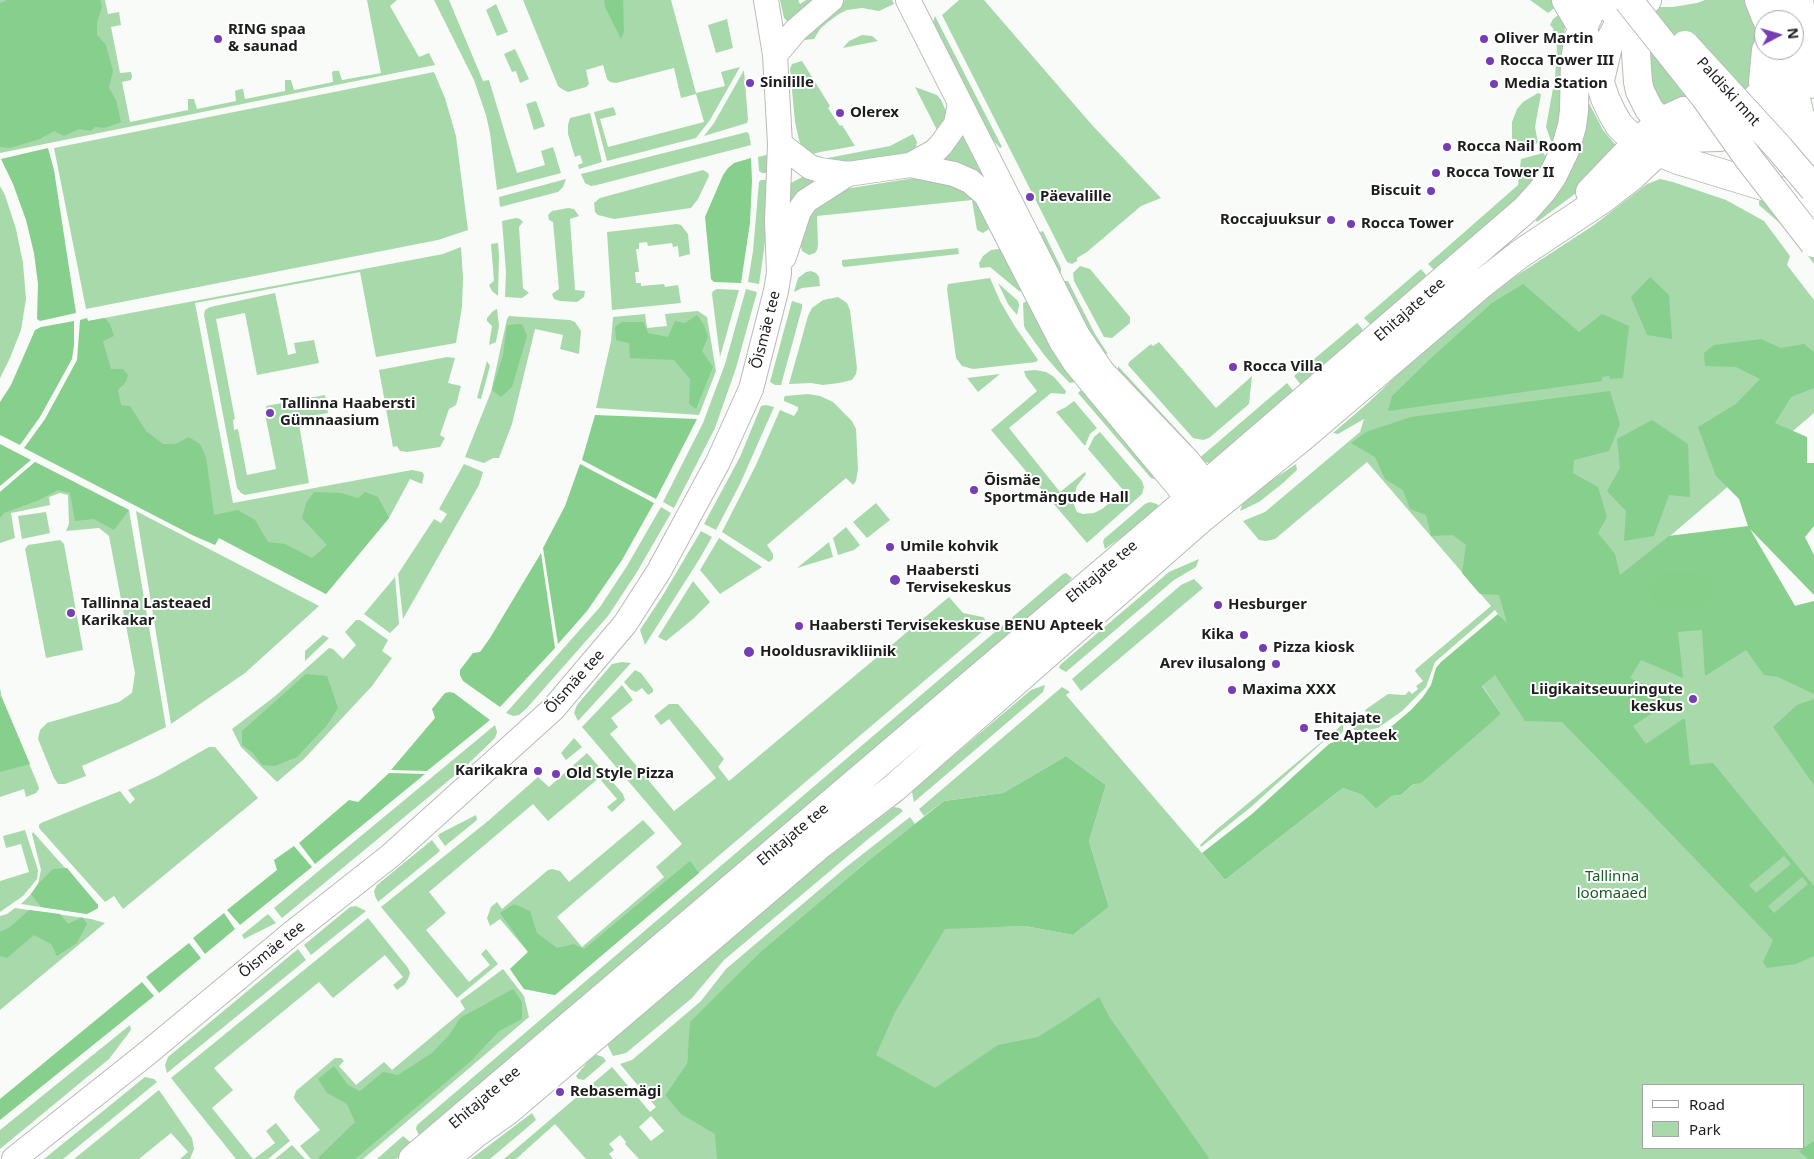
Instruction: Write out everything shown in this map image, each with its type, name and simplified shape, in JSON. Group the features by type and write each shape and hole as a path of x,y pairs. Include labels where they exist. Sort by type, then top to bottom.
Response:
{"main road":[{"name":"Õismäe tee","path":"14,1159 390,856 553,710 607,648 625,624 659,571 718,462 751,389 767,329 779,273 777,221 780,144 775,55 766,0"},
{"path":"775,55 796,30 831,0"},
{"path":"908,0 1077,334 1102,370 1188,461 1205,501"},
{"path":"1566,0 1582,28 1605,98 1619,124 1649,151 1786,193 1814,212"},
{"path":"1600,0 1629,6 1638,5 1647,0"},
{"name":"Ehitajate tee","path":"445,1159 520,1100 817,847 894,788 1441,283 1526,209 1542,191 1557,166 1572,126 1575,60 1582,28 1600,0"},
{"path":"1600,80 1609,42 1629,6"},
{"path":"1629,6 1635,38 1640,91 1649,109 1660,122 1688,134 1704,137"},
{"name":"Paldiski mnt","path":"1629,6 1686,46 1814,189"},
{"name":"Paldiski mnt","path":"1629,6 1705,97 1749,159 1814,243"},
{"path":"1649,151 1674,140 1741,132 1767,119 1770,102 1784,60"},
{"path":"1794,60 1804,88 1800,116 1814,140"},
{"path":"1649,151 1660,122 1684,112 1720,112 1733,110 1751,103 1787,100 1804,88"},
{"path":"1770,102 1782,125 1814,163"},
{"path":"910,165 941,146 956,124 960,103"},
{"path":"780,144 810,167 848,174 910,165 954,174 970,181 986,196 1062,343 1089,381 1205,501"},
{"name":"Ehitajate tee","path":"413,1159 1205,501 1302,437 1479,286 1520,254 1604,198 1649,151"},
{"path":"779,273 802,206 826,187 848,174"}],"green space":[{"path":"0,0 105,0 108,14 119,12 121,25 111,27 120,73 131,72 132,77 131,80 122,82 130,122 188,110 188,99 194,99 197,109 236,101 235,91 237,90 243,89 245,99 285,91 285,80 291,80 294,90 333,82 333,71 339,71 342,80 381,73 367,0 397,0 390,6 419,57 429,53 435,65 0,153"},
{"path":"434,0 449,0 483,81 489,80 517,173 545,165 541,151 553,147 561,173 497,190 486,115 474,80"},
{"path":"523,0 671,0 696,93 725,86 721,72 740,67 710,120 696,138 607,161 594,112 613,107 615,111 616,115 600,119 608,147 704,122 696,94 681,98 674,68 616,83 610,82 607,79 603,65 586,70 589,84 586,87 568,92 562,89 558,86"},
{"path":"780,0 798,0 800,4 806,0 818,0 792,21 787,21 784,18"},
{"path":"845,0 892,0 894,4 879,11 862,8 847,10 820,29 814,39 803,39 809,30"},
{"path":"959,0 984,0 1092,125 1161,198 1141,206 1072,264 1067,262 942,15"},
{"path":"1530,0 1552,0 1557,6 1548,13"},
{"path":"1705,0 1747,0 1754,20 1754,50 1749,71 1753,93 1660,109 1644,82 1655,7 1673,7"},
{"path":"496,4 508,32 497,36 486,10"},
{"path":"1561,13 1565,27 1561,62 1561,100 1559,118 1552,144 1546,127 1555,77 1557,47 1553,28 1550,25 1553,19"},
{"path":"935,16 1002,147 1000,148 982,128 932,25"},
{"path":"727,19 733,48 716,53 708,25"},
{"path":"862,35 872,36 878,41 843,48 849,41"},
{"path":"515,49 529,79 520,83 516,71 512,72 504,54"},
{"path":"802,61 830,106 828,108 840,126 842,125 855,146 810,155 802,148 795,122 790,69 792,64"},
{"path":"744,70 747,123 704,136 714,123"},
{"path":"434,72 445,98 456,136 468,230 438,240 86,309 54,148"},
{"path":"915,87 937,95 941,100 947,118 937,130"},
{"path":"1538,93 1541,94 1535,127 1538,143 1518,151 1512,138 1512,122 1517,109 1523,102"},
{"path":"536,101 545,126 534,130 526,104"},
{"path":"1586,102 1589,103 1603,130 1619,149 1583,188 1537,222 1533,216"},
{"path":"590,113 602,162 579,169 578,165 583,163 580,155 575,157 568,134 568,125 570,118"},
{"path":"963,131 990,184 971,169 942,159"},
{"path":"747,132 751,145 597,185 591,186 585,183 581,174"},
{"path":"913,134 917,142 916,147 905,154 846,163 817,160 890,146"},
{"path":"1543,153 1547,157 1522,197 1436,272 1428,264 1518,185 1521,159"},
{"path":"769,156 771,173 759,171 758,157"},
{"path":"703,170 709,176 698,199 691,208 614,219 598,215 595,212 594,203 600,198"},
{"path":"806,175 819,179 788,207 789,184"},
{"path":"923,178 955,184 977,200 990,226 989,229 983,233 977,230 972,200 817,216 817,250 809,255 802,251 800,243 806,218 816,206 836,194 851,188"},
{"path":"566,179 563,187 558,192 500,207 499,197"},
{"name":"Tallinna loomaaed","path":"1660,179 1726,200 1764,221 1790,256 1787,265 1814,300 1814,413 1670,536 1748,527 1795,606 1814,601 1814,1159 639,1159 625,1144 626,1142 620,1135 609,1144 614,1150 609,1154 613,1159 586,1159 555,1124 516,1159 504,1159 612,1067 650,1112 656,1107 620,1064 632,1060 701,1001 726,969 845,868 910,817 915,824 869,860 760,952 691,1022 687,1063 665,1095 951,903 977,927 1025,926 1073,935 1109,907 1089,841 1106,785 1066,756 1003,793 944,801 924,816 919,809 1062,687 1070,692 1066,695 1225,880 1343,788 1362,795 1376,809 1392,796 1401,795 1501,714 1482,685 1527,648 1495,610 1435,662 1426,687 1402,711 1378,728 1355,731 1353,728 1353,724 1368,715 1365,710 1388,694 1405,695 1409,691 1412,694 1418,689 1416,686 1423,681 1415,671 1416,669 1491,606 1367,462 1275,539 1259,540 1243,521 1265,512 1360,432 1364,419 1338,434 1333,433 1369,402 1439,335 1490,293 1594,225 1647,184","holes":["651,1116 664,1131 651,1141 639,1127"]},
{"path":"761,180 771,180 759,284 748,282 753,251 759,182"},
{"path":"0,186 5,195 16,229 23,263 26,299 21,330 0,378"},
{"path":"1761,200 1767,202 1814,237 1814,264 1791,233 1759,205"},
{"path":"568,208 574,209 579,216 570,219 575,290 585,291 584,297 577,302 560,301 554,299 552,294 559,289 553,222 549,220 548,215 552,211"},
{"path":"516,218 523,222 519,227 523,288 529,293 522,298 505,297 506,272 502,221"},
{"path":"681,225 688,234 690,254 679,257 678,246 673,247 672,243 648,246 647,242 639,243 639,249 636,249 639,272 635,272 636,283 641,283 641,286 664,284 665,287 678,285 681,303 612,310 607,232"},
{"path":"1043,231 1061,268 1061,273 1056,275 1040,232"},
{"path":"498,243 498,296 489,285 494,281 491,244"},
{"path":"461,247 462,307 456,343 376,357 360,272 195,303 233,503 412,470 422,472 424,475 422,484 410,479 389,518 326,594 116,484 88,321 443,254"},
{"path":"958,248 959,254 844,267 842,265 842,260"},
{"path":"991,250 1003,250 1025,292 1019,291 990,267 980,268 979,263 983,256"},
{"path":"1080,266 1090,269 1130,317 1130,323 1112,338 1104,337 1074,281 1073,273"},
{"path":"1421,269 1427,276 1427,279 1371,325 1364,318"},
{"path":"811,271 819,277 820,286 802,288 794,292 798,278"},
{"path":"990,278 1000,301 1014,325 1038,360 1036,362 973,369 962,366 956,358 947,289 948,284"},
{"path":"1068,281 1095,334 1108,354 1101,353 1060,283"},
{"path":"998,283 1018,301 1017,315 1008,304"},
{"path":"717,289 739,290 720,357 712,294"},
{"path":"746,289 757,292 736,368 715,428 674,508 663,502 703,423 725,364"},
{"path":"275,293 288,355 296,353 294,343 314,340 319,363 257,375 245,313 216,319 235,419 233,420 234,430 238,429 247,475 276,469 265,414 268,413 266,406 325,395 328,413 298,418 309,483 245,495 237,488 204,315 205,310 210,307"},
{"path":"838,297 847,303 850,310 857,368 856,374 852,380 839,383 823,385 811,383 789,384 808,316 812,308 823,300"},
{"path":"1029,300 1077,380 1075,382 1070,383 1058,371 1026,330 1024,326 1023,303"},
{"path":"792,301 802,304 802,308 781,385 775,385 770,382"},
{"path":"497,309 499,326 496,342 489,345 492,326 487,321 487,318"},
{"path":"698,311 707,317 716,371 699,415 596,408 611,341 613,317 645,314 647,328 667,326 665,314"},
{"path":"509,316 570,320 575,322 581,331 579,354 560,349 563,335 535,329 512,424 499,458 493,458 484,463 465,457 491,392"},
{"path":"1357,323 1365,332 1301,385 1294,376"},
{"path":"1159,342 1216,408 1252,376 1249,404 1209,438 1203,440 1193,438 1128,365 1129,362 1151,344 1153,346"},
{"path":"447,357 455,358 448,383 461,386 456,405 449,409 440,435 445,438 440,447 407,452 400,451 397,446 393,447 379,370"},
{"path":"487,361 490,366 481,399 477,398"},
{"path":"1118,366 1191,445 1192,450 1118,371"},
{"path":"1024,371 1046,372 1054,377 1066,391 1065,394 1051,393 1009,428 1060,492 1085,472 1086,474 1077,486 1074,496 1074,505 1077,512 1083,514 1094,513 1102,509 1124,491 1088,449 1094,437 1100,432 1142,481 1144,487 1142,494 1087,543 991,430 1037,391 1026,377"},
{"path":"1000,374 978,392 967,378"},
{"path":"1287,383 1295,393 1211,463 1197,460"},
{"path":"1083,388 1158,480 1151,478 1078,393"},
{"path":"808,394 820,396 833,402 852,421 856,429 858,469 856,481 853,485 846,478 767,545 773,554 773,559 769,562 722,532 756,465 780,410 794,416 798,410 798,407 784,401 785,396"},
{"path":"1074,401 1097,428 1090,434 1085,446 1056,412"},
{"path":"761,406 774,407 740,484 716,530 704,524 740,457"},
{"path":"35,462 129,510 166,727 82,766 86,776 65,784 58,784 54,778 38,739 40,730 47,723 119,702 132,693 135,673 109,536 99,528 66,531 69,524 68,495 60,493 49,497 50,505 11,513 15,538 0,543 0,492"},
{"path":"464,464 483,472 479,485 403,619 398,574 434,519 441,523 447,514 439,509"},
{"path":"1296,464 1297,470 1283,483 1259,502 1240,511 1244,499"},
{"path":"1150,502 1157,504 1161,509 1105,549 1104,539 1145,504"},
{"path":"876,503 890,520 867,538 853,522"},
{"path":"661,507 671,513 637,572 608,616 526,709 519,715 513,716 506,713 600,607 627,566"},
{"path":"136,511 319,606 245,673 171,724"},
{"path":"46,512 50,533 22,539 18,516"},
{"path":"846,527 860,545 854,550 838,555 833,538"},
{"path":"701,531 712,537 645,645 640,630"},
{"path":"719,538 762,567 720,594 700,570"},
{"path":"60,540 64,544 83,650 46,658 25,549 28,545"},
{"path":"829,542 833,557 797,568"},
{"path":"1199,559 1196,567 1174,580 1066,672 1059,668 1060,665 1169,572"},
{"path":"1066,573 1072,578 1054,599 421,1139 416,1129 417,1125"},
{"path":"395,577 399,624 390,633 364,614"},
{"path":"1194,579 1203,588 1081,691 1072,679 1181,585"},
{"path":"693,581 710,602 666,641 658,637"},
{"path":"949,597 963,613 983,617 990,625 555,995 524,989 510,969 528,952 500,919 490,926 487,918 491,907 497,902 502,909 548,870 560,871 569,882 643,820 655,833 557,917 582,947 664,877 656,867 682,844 582,727 622,685 633,700 611,718 618,727 610,734 674,811 716,778 669,719 661,725 654,716 669,704 678,704 724,759 718,767 729,781"},
{"path":"356,620 360,620 388,640 382,651 392,658 372,686 304,759 277,782 241,747 232,729 274,697 329,648 333,649 343,659 356,645 345,632"},
{"path":"323,635 329,638 305,661 305,651"},
{"path":"631,663 578,721 574,713 577,705 612,664"},
{"path":"635,670 641,673 653,689 653,692 648,695 642,688 636,692 630,689 624,682"},
{"path":"1045,685 1043,692 914,802 912,792 915,788 1031,690"},
{"path":"0,688 2,698 39,789 36,793 26,797 24,789 0,797"},
{"path":"1343,724 1341,734 1324,741 1251,807 1201,847 1200,845 1216,830"},
{"path":"495,725 497,732 495,738 465,767 282,918 274,908"},
{"path":"574,738 582,747 566,760 561,753"},
{"path":"209,747 215,747 258,798 123,909 114,896 105,902 39,828 41,823 120,791 130,804 135,799 128,790 158,776"},
{"path":"587,753 623,794 625,800 612,812 607,807 617,799 599,778 548,821 533,804 429,892 446,913 426,930 469,982 490,965 481,954 486,949 498,964 457,998 381,907 488,821 538,777 549,787"},
{"path":"894,807 900,808 903,811 724,960 692,998 626,1053 613,1056 608,1043 803,876"},
{"path":"476,815 477,820 445,846 438,836 439,834"},
{"path":"25,830 38,870 37,879 23,896 0,912 0,881 29,872 21,844 6,848 3,836"},
{"path":"33,832 98,905 98,908 87,914 21,904 38,884 41,870"},
{"path":"432,840 440,851 378,902 374,891 377,885"},
{"path":"356,906 366,911 311,955 304,945 350,907"},
{"path":"15,908 91,919 105,923 0,1010 0,916 7,914"},
{"path":"268,914 276,923 244,939 242,935"},
{"path":"368,918 408,968 410,973 408,979 397,990 393,985 403,977 385,955 333,998 319,982 214,1068 233,1090 212,1108 253,1159 236,1159 171,1078"},
{"path":"298,949 306,960 167,1073 165,1065 168,1057"},
{"path":"503,969 524,996 529,1017 363,1159 311,1159 300,1146 320,1130 295,1100 296,1091 335,1058 341,1058 344,1061 339,1066 356,1085 384,1062 392,1070 465,1009 460,1001"},
{"path":"130,1025 131,1030 109,1059 0,1149 0,1130"},
{"path":"594,1054 603,1057 606,1061 584,1080 578,1079 576,1076"},
{"path":"145,1077 154,1079 157,1082 63,1159 44,1159"},
{"path":"159,1090 192,1138 194,1149 190,1159 180,1159 188,1152 171,1133 139,1159 74,1159"},
{"path":"532,1113 536,1120 490,1159 471,1159"},
{"path":"276,1123 290,1141 268,1159 254,1159 275,1143 266,1131"},
{"path":"403,1136 415,1146 396,1159 377,1159"},
{"path":"292,1145 305,1159 275,1159"}],"shaded area":[{"path":"7,0 100,0 102,7 97,22 97,35 106,45 113,71 109,88 116,100 121,122 105,128 95,127 91,131 79,129 64,136 54,131 40,139 10,148 0,147 0,3"},
{"path":"604,0 623,0 624,32 621,39 605,7"},
{"path":"48,148 54,170 76,313 40,321 37,319 38,284 34,253 26,220 13,184 1,159"},
{"path":"751,158 750,223 741,283 714,282 711,279 705,217 723,175 728,168 734,163"},
{"path":"1650,277 1669,295 1672,339 1647,335 1631,297"},
{"path":"1523,284 1579,332 1602,314 1629,326 1623,378 1610,379 1609,376 1602,377 1602,381 1388,411 1392,396 1429,360 1492,303"},
{"path":"697,315 704,325 708,337 702,351 713,367 696,409 689,404 690,379 674,360 630,358 629,343 616,340 615,327 622,322 644,322 648,333 668,337 675,321 685,323"},
{"path":"87,318 88,321 105,318 110,324 114,336 103,341 111,369 123,369 128,375 126,382 118,390 121,405 130,406 146,431 163,444 175,444 189,437 200,444 206,457 214,515 238,510 255,520 268,542 285,544 312,558 327,545 302,518 306,503 314,492 341,493 358,498 365,492 378,497 389,518 326,594 219,538 215,545 192,535 24,448 45,419 77,360 80,320"},
{"path":"74,321 72,359 40,417 20,445 0,435 0,402 11,385 35,330 41,327"},
{"path":"522,324 527,336 512,387 501,397 492,390 503,355 507,325"},
{"path":"1761,339 1781,348 1804,344 1814,352 1814,388 1791,397 1775,423 1807,437 1807,463 1814,463 1814,526 1805,537 1814,555 1814,595 1750,529 1795,606 1814,601 1814,694 1778,677 1764,675 1746,650 1705,676 1702,630 1678,632 1683,678 1641,660 1630,678 1671,697 1670,701 1633,726 1646,744 1685,719 1690,765 1713,763 1814,886 1814,956 1796,964 1767,968 1763,962 1773,940 1562,722 1525,721 1495,675 1482,686 1501,714 1421,783 1414,784 1401,795 1392,796 1376,809 1362,795 1343,788 1225,880 1202,853 1252,814 1329,744 1339,740 1379,734 1391,727 1423,697 1431,685 1436,668 1441,662 1498,614 1507,623 1499,595 1480,594 1462,573 1466,545 1453,535 1431,536 1426,515 1410,509 1403,490 1385,479 1375,457 1351,443 1366,432 1411,417 1610,391 1620,424 1609,451 1574,460 1573,473 1598,487 1607,517 1598,533 1615,554 1620,575 1669,536 1748,526 1739,499 1716,476 1698,427 1736,404 1760,379 1736,367 1705,366 1704,353 1714,345","holes":["1784,856 1791,864 1756,893 1749,885","1802,877 1808,884 1774,913 1768,906"]},
{"path":"595,415 697,419 656,499 582,460"},
{"path":"1652,420 1688,444 1690,497 1669,495 1654,536 1624,541 1626,511 1607,491 1620,468 1617,439"},
{"path":"0,444 31,460 0,486"},
{"path":"35,462 129,510 114,530 94,519 75,521 70,493 58,490 39,500 4,513 0,518 0,492"},
{"path":"580,464 654,503 622,560 587,611 558,644 543,548 565,506"},
{"path":"541,553 555,648 500,707 463,681 460,670 473,653 480,652 490,638"},
{"path":"1668,573 1696,574 1708,577 1715,588 1701,606 1669,608 1654,604 1649,594 1649,585 1660,576"},
{"path":"306,674 327,676 338,708 327,725 297,757 275,766 262,765 253,753 242,745 242,731"},
{"path":"450,692 490,720 427,771 391,770 435,718 432,709 445,693"},
{"path":"0,697 30,764 0,772"},
{"path":"1814,699 1814,785 1773,727 1797,705"},
{"path":"1066,756 1106,785 1089,841 1109,907 1073,935 1025,926 945,929 895,1012 876,1055 935,1088 998,1045 1038,1037 1099,997 1110,1018 1209,1158 717,1159 715,1134 681,1114 665,1095 687,1063 690,1022 760,952 869,860 944,801 1003,793"},
{"path":"389,773 425,774 315,864 299,843 349,800 358,802"},
{"path":"294,846 312,867 240,925 227,910 277,870 274,860"},
{"path":"690,861 699,873 555,995 524,989 510,969 528,952 500,913 514,904 530,911 537,933 557,948 574,944 584,949"},
{"path":"67,868 98,905 98,908 87,914 41,907 31,894 53,869"},
{"path":"29,910 60,914 68,924 82,917 87,924 77,943 57,956 51,944 34,935 7,958 0,956 0,932 10,927"},
{"path":"224,913 235,929 205,954 193,938"},
{"path":"189,943 201,958 159,993 146,977"},
{"path":"142,982 154,996 0,1120 0,1099"},
{"path":"513,989 522,1002 522,1019 499,1031 471,1061 355,1159 318,1158 355,1122 347,1104 327,1093 318,1079 334,1066 348,1085 360,1091 383,1072 398,1075 432,1053 450,1034 460,1018"},
{"path":"1814,1141 1814,1159 1808,1159 1799,1151"}],"place":[{"name":"RING spaa & saunad","path":"218,39"},
{"name":"Oliver Martin","path":"1484,39"},
{"name":"Rocca Tower III","path":"1490,61"},
{"name":"Sinilille","path":"750,83"},
{"name":"Media Station","path":"1494,84"},
{"name":"Olerex","path":"840,113"},
{"name":"Rocca Nail Room","path":"1447,147"},
{"name":"Rocca Tower II","path":"1436,173"},
{"name":"Biscuit","path":"1431,191"},
{"name":"Päevalille","path":"1030,197"},
{"name":"Roccajuuksur","path":"1331,220"},
{"name":"Rocca Tower","path":"1351,224"},
{"name":"Rocca Villa","path":"1233,367"},
{"name":"Tallinna Haabersti Gümnaasium","path":"270,413"},
{"name":"Õismäe Sportmängude Hall","path":"974,490"},
{"name":"Umile kohvik","path":"890,547"},
{"name":"Haabersti Tervisekeskus","path":"895,580"},
{"name":"Hesburger","path":"1218,605"},
{"name":"Tallinna Lasteaed Karikakar","path":"71,613"},
{"name":"Haabersti Tervisekeskuse BENU Apteek","path":"799,626"},
{"name":"Kika","path":"1244,635"},
{"name":"Pizza kiosk","path":"1263,648"},
{"name":"Hooldusravikliinik","path":"749,652"},
{"name":"Arev ilusalong","path":"1276,664"},
{"name":"Maxima XXX","path":"1232,690"},
{"name":"Liigikaitseuuringute keskus","path":"1693,699"},
{"name":"Ehitajate Tee Apteek","path":"1304,728"},
{"name":"Karikakra","path":"538,771"},
{"name":"Old Style Pizza","path":"556,774"},
{"name":"Rebasemägi","path":"560,1092"}]}
